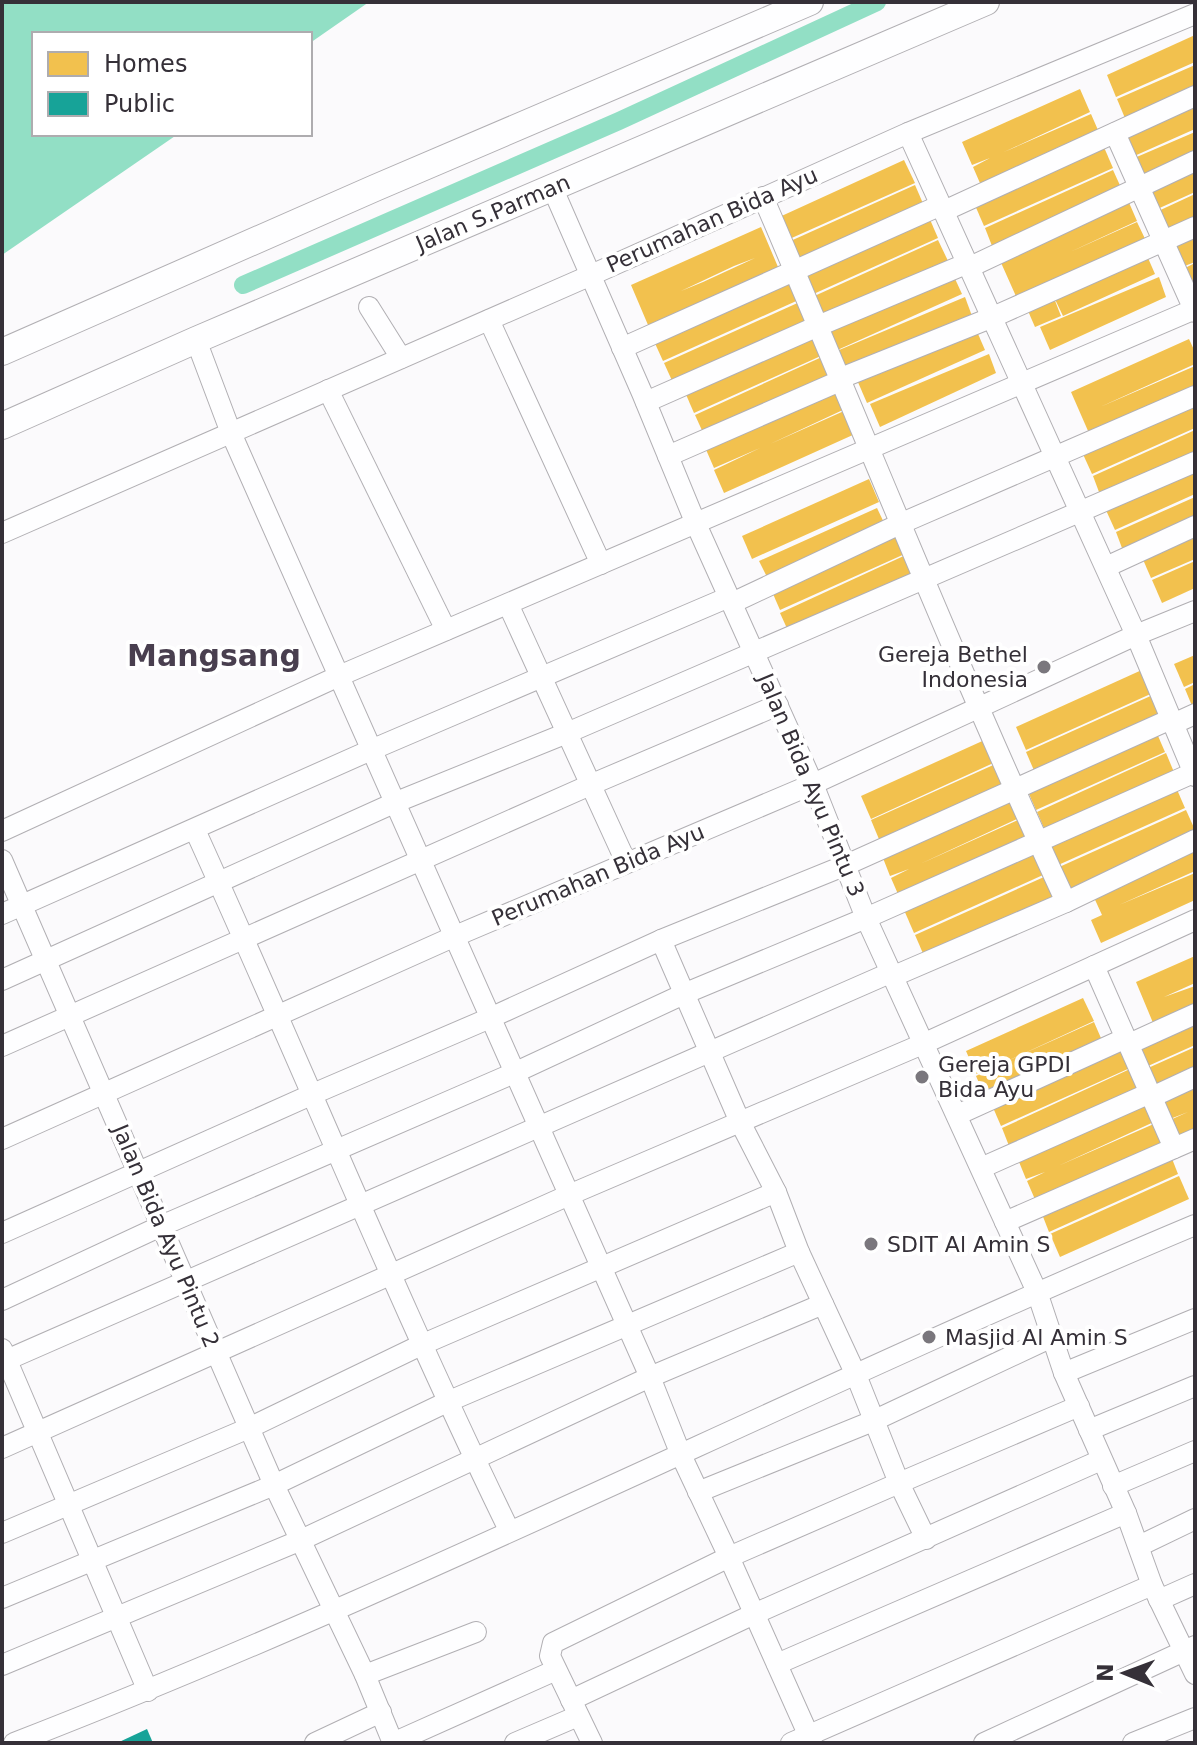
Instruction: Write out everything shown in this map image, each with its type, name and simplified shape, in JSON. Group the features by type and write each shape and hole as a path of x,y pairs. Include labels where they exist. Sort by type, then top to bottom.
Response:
{"main road":[{"path":"2,352 810,2"},
{"name":"Jalan S.Parman","path":"2,426 986,2"}],"street":[{"name":"Perumahan Bida Ayu","path":"2,533 908,133 1195,14"},
{"path":"622,348 1195,96"},
{"path":"2,1300 161,1226 514,1073 686,993 1195,775 1106,567 908,133"},
{"path":"2,831 339,676 1195,310 1115,133"},
{"path":"646,402 818,326 969,265 1195,161"},
{"name":"Jalan Bida Ayu Pintu 3","path":"552,187 696,524 813,784 866,918 1037,1292 1064,1373 1126,1513 1156,1593 1190,1649 1195,1674"},
{"path":"763,197 978,707 1066,902"},
{"path":"668,456 1195,227"},
{"path":"369,307 401,358"},
{"path":"489,320 601,564"},
{"path":"196,340 231,433 650,1377 681,1455 777,1664 803,1740 1156,1593 1195,1584"},
{"path":"328,390 446,630"},
{"path":"2,914 371,750 731,600 1195,396"},
{"path":"2,980 394,803 567,733 1195,462"},
{"path":"1106,567 1195,526"},
{"path":"508,604 626,862"},
{"name":"Perumahan Bida Ayu","path":"2,1139 453,937 813,784 1136,635 1195,611"},
{"path":"2,1046 778,705"},
{"path":"2,1233 661,940 846,865 1014,788 1195,714"},
{"path":"195,830 279,1014 421,1345 509,1530"},
{"path":"148,1691 4,1357 186,1282 710,1052 1066,902 1195,840"},
{"name":"Jalan Bida Ayu Pintu 2","path":"2,860 274,1485 365,1675 393,1743"},
{"path":"2,1448 569,1195 925,1043 1195,920"},
{"path":"661,940 740,1122 776,1192 799,1252 926,1539"},
{"path":"1094,966 1174,1148"},
{"path":"957,1115 1195,1014"},
{"path":"981,1168 1195,1077"},
{"path":"1005,1222 1195,1139"},
{"path":"2,1533 249,1428 421,1345 776,1192"},
{"path":"14,1743 148,1691 335,1610 1037,1292 1195,1225"},
{"path":"2,1598 274,1485 447,1402 799,1252"},
{"path":"2,1665 301,1540 650,1377 823,1304"},
{"path":"1064,1373 1195,1319"},
{"path":"698,1492 873,1421 1052,1337"},
{"path":"1089,1430 1195,1386"},
{"path":"592,1743 550,1656 553,1643 729,1557 1079,1406"},
{"path":"1113,1486 1195,1451"},
{"path":"515,1743 754,1614 1101,1460"},
{"path":"777,1664 1126,1513"},
{"path":"1139,1546 1195,1519"},
{"path":"365,1675 476,1632"},
{"path":"984,1743 1016,1736 1190,1649"},
{"path":"393,1743 556,1670"},
{"path":"315,1743 381,1712"},
{"path":"1133,1743 1195,1718"}],"shaded area":[{"path":"2,2 369,2 312,42 312,32 32,32 32,136 175,136 2,255"}],"building: Homes":[{"path":"1195,35 1195,62 1116,97 1107,75"},
{"path":"1195,65 1195,92 1127,123 1117,99"},
{"path":"1080,89 1090,112 1004,152 1091,114 1101,137 983,190 973,167 990,158 972,165 962,142"},
{"path":"1195,102 1195,129 1132,157 1122,135"},
{"path":"1195,132 1195,158 1142,183 1132,159"},
{"path":"1103,145 1113,168 984,226 974,203"},
{"path":"904,160 915,183 785,241 775,219"},
{"path":"1195,165 1195,192 1153,211 1143,189"},
{"path":"1113,170 1123,192 994,251 985,228"},
{"path":"915,185 925,208 796,266 786,243"},
{"path":"1195,194 1195,222 1163,236 1154,213"},
{"path":"1127,198 1137,221 1070,252 1137,222 1148,245 1019,303 998,256"},
{"path":"928,215 938,238 809,296 799,273"},
{"path":"761,227 781,274 651,332 631,285","holes":["755,258 703,282 681,291"]},
{"path":"1195,234 1195,262 1182,267 1173,245"},
{"path":"938,240 949,263 819,321 810,298"},
{"path":"1145,251 1155,274 1063,316 1052,293"},
{"path":"1195,263 1195,291 1183,269"},
{"path":"951,270 962,294 833,352 823,329"},
{"path":"792,275 803,298 663,361 653,339"},
{"path":"1159,277 1166,297 1050,350 1040,327"},
{"path":"1052,293 1061,316 1035,327 1025,304"},
{"path":"965,297 972,316 843,376 832,353"},
{"path":"802,301 812,323 674,385 664,363"},
{"path":"975,327 985,350 867,403 857,380"},
{"path":"813,332 823,355 694,413 684,390"},
{"path":"1189,339 1195,352 1195,364 1100,407 1195,366 1195,393 1092,440 1071,392"},
{"path":"989,354 996,373 880,427 870,404"},
{"path":"824,356 834,380 705,437 695,415"},
{"path":"835,386 845,409 770,444 844,411 855,434 724,493 714,470 760,448 714,468 704,445"},
{"path":"1195,401 1195,428 1092,474 1082,452"},
{"path":"1195,430 1195,457 1102,500 1093,476"},
{"path":"1195,467 1195,494 1115,530 1105,508"},
{"path":"869,479 879,502 752,559 742,536"},
{"path":"1195,497 1195,524 1125,556 1116,532"},
{"path":"877,508 887,529 770,583 759,561"},
{"path":"897,530 907,553 780,610 770,587"},
{"path":"1195,531 1195,559 1151,578 1141,555"},
{"path":"908,554 919,577 790,635 780,613"},
{"path":"1195,561 1195,588 1162,603 1152,580"},
{"path":"1195,655 1195,682 1184,687 1174,664"},
{"path":"1144,669 1155,692 1026,750 1016,727"},
{"path":"1195,684 1195,713 1185,689"},
{"path":"1155,694 1165,716 1036,775 1026,752"},
{"path":"1155,729 1165,752 1036,810 1026,787"},
{"path":"989,738 1000,760 871,819 861,796"},
{"path":"1166,753 1176,777 1047,835 1037,812"},
{"path":"1000,762 1010,785 881,844 871,820"},
{"path":"1175,785 1185,808 1056,866 1046,844"},
{"path":"1009,795 1019,818 920,864 1020,819 1030,842 901,901 891,878 909,869 890,876 881,853"},
{"path":"1186,810 1195,830 1067,891 1057,868"},
{"path":"1195,844 1195,871 1119,905 1195,873 1195,900 1101,943 1091,920 1102,915 1091,891"},
{"path":"1033,852 1043,875 914,933 904,910"},
{"path":"1044,877 1054,900 925,958 915,935"},
{"path":"1195,956 1195,983 1164,997 1195,986 1195,1012 1156,1030 1136,982"},
{"path":"1083,998 1094,1021 1005,1062 1094,1022 1104,1045 986,1099 976,1076 992,1068 976,1074 966,1051"},
{"path":"1195,1018 1195,1045 1148,1066 1138,1044"},
{"path":"1120,1045 1130,1068 1001,1126 991,1103"},
{"path":"1195,1047 1195,1074 1158,1092 1148,1068"},
{"path":"1130,1069 1141,1092 1011,1151 1002,1128"},
{"path":"1195,1080 1195,1137 1180,1144 1170,1120 1188,1112 1170,1119 1160,1096"},
{"path":"1145,1098 1156,1121 1058,1166 1156,1123 1166,1146 1037,1204 1027,1181 1045,1172 1026,1179 1017,1157"},
{"path":"1169,1151 1178,1174 1049,1232 1040,1209"},
{"path":"1179,1176 1189,1199 1060,1257 1050,1234"}],"building: Public":[{"path":"147,1729 153,1743 117,1743"}],"waterway":[{"path":"243,285 619,121 877,2"}],"place":[{"name":"Gereja Bethel Indonesia","path":"1044,667"},
{"name":"Gereja GPDI Bida Ayu","path":"922,1077"},
{"name":"SDIT Al Amin S","path":"871,1244"},
{"name":"Masjid Al Amin S","path":"929,1337"}],"district":[{"name":"Mangsang","path":"214,655"}]}
